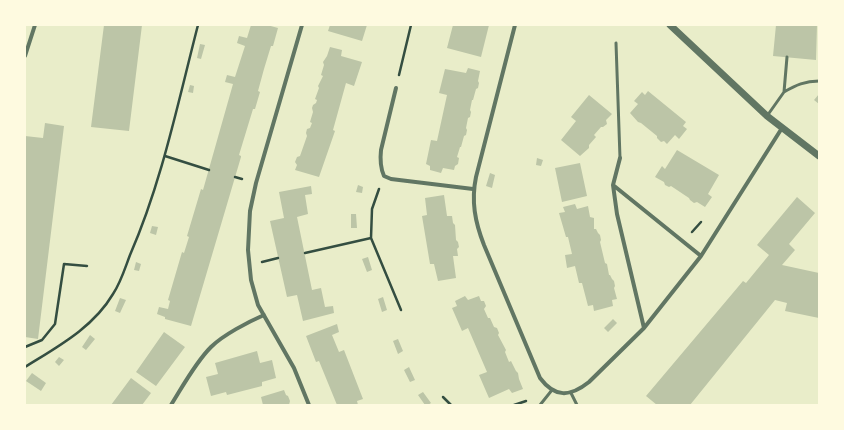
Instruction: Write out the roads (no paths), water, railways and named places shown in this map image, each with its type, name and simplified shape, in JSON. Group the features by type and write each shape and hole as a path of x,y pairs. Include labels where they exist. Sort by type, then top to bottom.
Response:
{"street":[{"path":"25,56 35,25"},
{"path":"302,25 256,183 250,211 249,265 255,292 264,315 294,368 309,405"},
{"path":"515,25 473,189 473,202 478,230 484,245 540,378 552,390 570,393 580,389 644,328 701,256 782,128"},
{"path":"670,25 767,116 819,156"},
{"path":"396,88 380,150 380,159 384,176 473,189"},
{"path":"620,158 613,185 617,214 644,328"},
{"path":"613,185 701,256"},
{"path":"171,405 190,374 212,346 237,329 264,315"}],"lane":[{"path":"616,43 620,158"},
{"path":"784,92 787,57"},
{"path":"767,116 784,92 798,84 809,81 819,81"},
{"path":"540,405 552,390"},
{"path":"570,393 577,405"}]}
